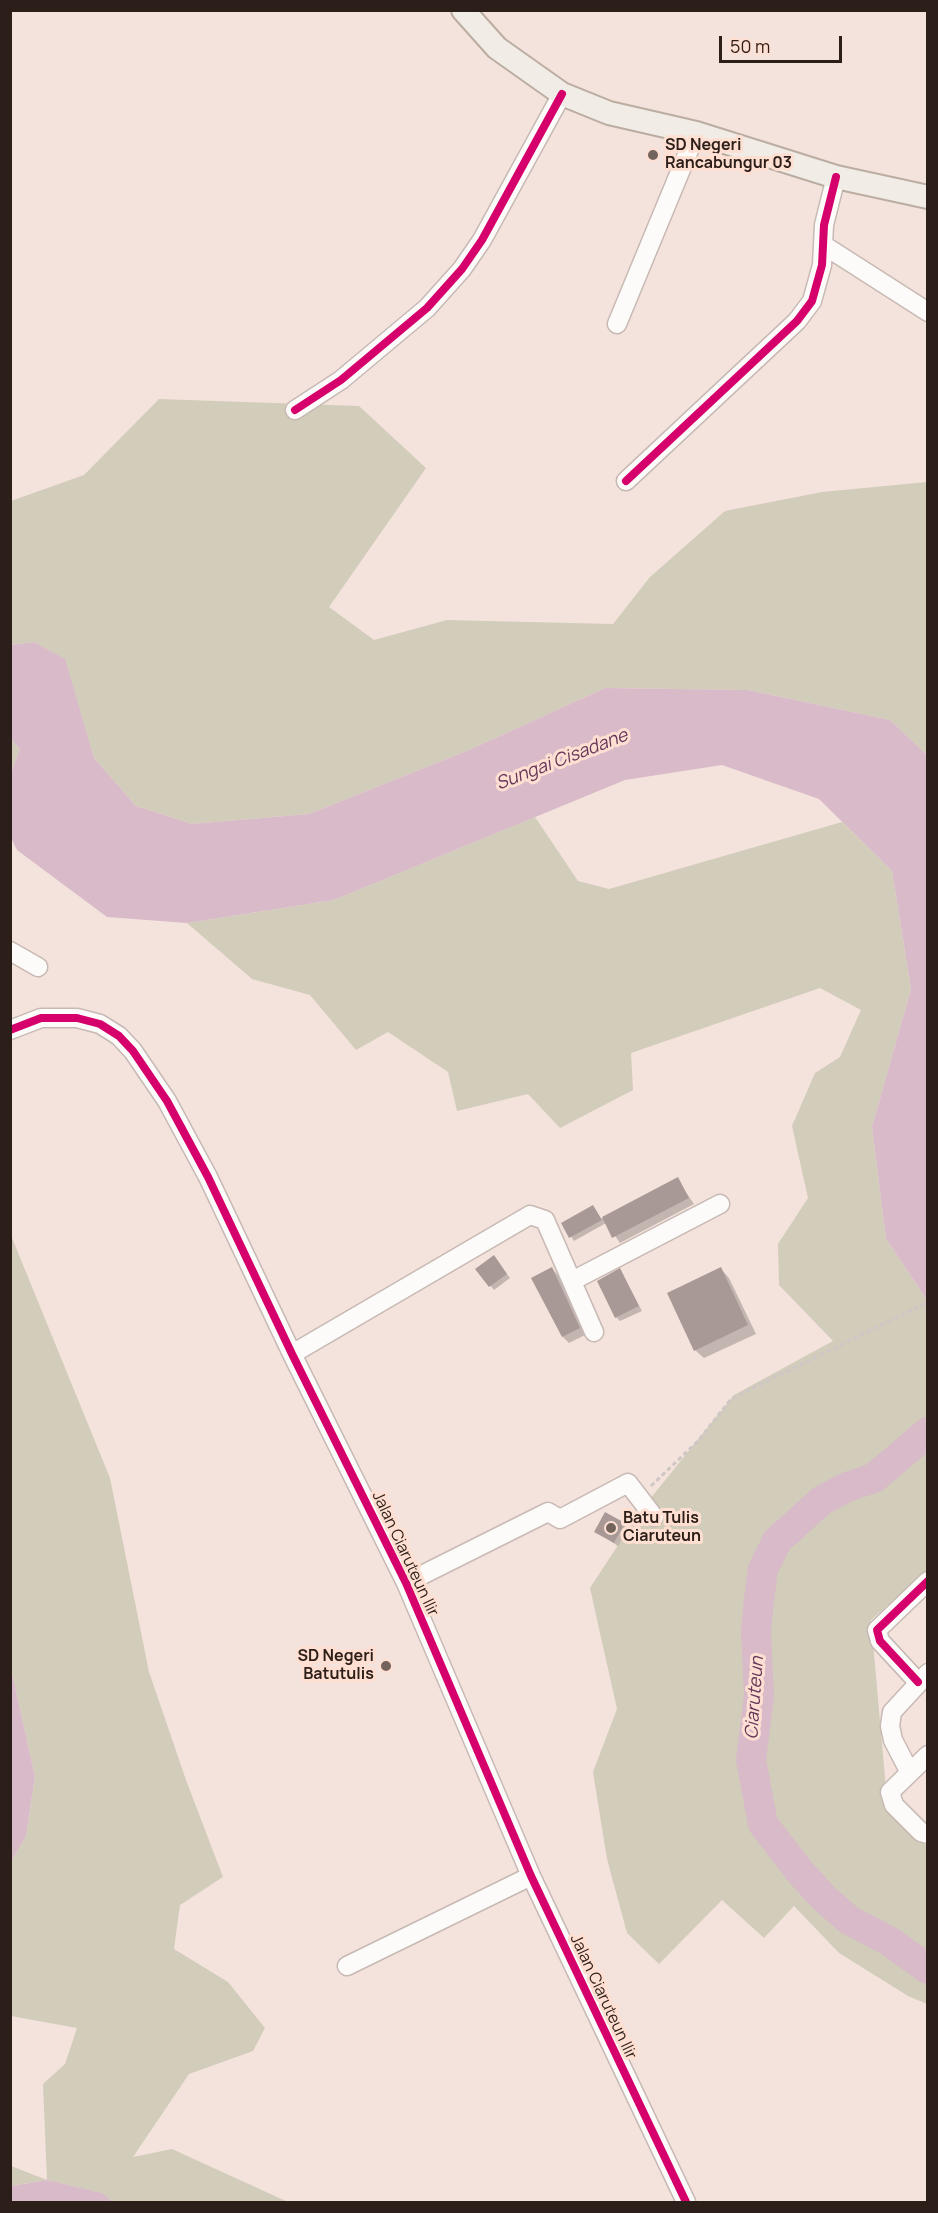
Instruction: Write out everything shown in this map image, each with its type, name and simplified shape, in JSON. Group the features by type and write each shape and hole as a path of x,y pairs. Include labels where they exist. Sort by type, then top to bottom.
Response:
{"main road":[{"path":"464,10 497,48 562,94 609,113 696,133 836,177 927,197"}],"street":[{"path":"295,410 341,380 427,308 462,269 482,240 562,94"},
{"path":"617,324 696,133"},
{"path":"626,481 797,321 812,302 825,246 824,225 836,177"},
{"path":"825,246 927,312"},
{"path":"10,951 39,967"},
{"name":"Jalan Ciaruteun Ilir","path":"10,1030 41,1018 77,1018 100,1024 119,1036 133,1051 167,1101 208,1177 292,1354 406,1583 531,1876 686,2202"},
{"path":"572,1281 720,1204"},
{"path":"292,1354 531,1215 545,1220 594,1332"},
{"path":"406,1583 548,1512 560,1519 628,1483 654,1517"},
{"path":"909,1771 893,1740 890,1726 892,1712 923,1678 880,1641 877,1630 927,1581"},
{"path":"927,1755 890,1792 890,1799 921,1832 927,1834"},
{"path":"347,1966 531,1876"}],"path":[{"path":"639,1497 698,1441 731,1399 927,1302"}],"shaded area":[{"path":"159,399 359,406 426,468 329,607 374,640 447,620 613,624 650,577 725,511 822,492 927,482 927,755 890,720 748,690 605,688 469,750 309,814 192,824 136,806 94,758 64,659 34,642 11,645 11,501 84,475"},
{"path":"11,739 20,749 11,773"},
{"path":"535,817 578,881 609,889 842,822 892,871 911,989 872,1127 886,1239 927,1300 928,1570 871,1620 886,1789 927,1846 927,2004 908,1996 839,1953 794,1906 764,1938 722,1900 659,1964 627,1933 607,1859 593,1772 617,1709 590,1588 641,1510 734,1395 833,1341 779,1285 778,1244 808,1198 792,1126 815,1073 840,1057 861,1010 820,988 631,1053 633,1090 560,1128 528,1094 457,1111 448,1072 388,1032 356,1050 310,995 252,979 187,923 334,900"},
{"path":"10,1233 110,1478 149,1672 186,1780 223,1877 180,1905 174,1949 228,1982 265,2028 253,2051 189,2074 133,2157 172,2149 288,2202 113,2202 101,2193 47,2180 43,2084 65,2064 77,2028 11,2016 11,1862 26,1836 35,1777 10,1664"},
{"path":"11,2166 47,2180 11,2186"}],"water":[{"name":"Sungai Cisadane","path":"34,642 65,659 94,758 136,806 192,824 309,814 469,750 605,688 748,690 890,720 927,755 927,1300 886,1239 872,1127 911,989 892,871 819,799 722,765 625,780 334,900 187,923 107,917 17,850 11,838 11,773 20,749 11,739 11,645"},
{"path":"10,1664 35,1777 26,1836 11,1862"},
{"path":"47,2180 102,2193 113,2202 11,2202 11,2186"}],"building":[{"path":"678,1177 689,1198 612,1238 602,1217"},
{"path":"593,1205 602,1220 569,1238 561,1223"},
{"path":"494,1255 507,1274 489,1287 475,1269"},
{"path":"552,1267 580,1328 562,1337 531,1278"},
{"path":"721,1267 748,1325 694,1351 667,1293"},
{"path":"620,1268 639,1306 615,1318 597,1281"},
{"path":"605,1512 625,1523 614,1543 594,1532"}],"waterway":[{"name":"Ciaruteun","path":"928,1432 874,1478 847,1487 821,1501 777,1541 763,1569 759,1600 756,1631 759,1696 751,1760 763,1824 801,1873 849,1920 889,1941 928,1969"}],"cycle path":[{"path":"295,410 341,380 427,308 462,269 482,240 562,94"},
{"path":"626,481 797,321 812,301 822,265 824,225 836,177"},
{"path":"10,1030 41,1018 77,1018 100,1024 119,1036 133,1051 167,1101 208,1177 292,1354 406,1583 531,1876 686,2202"},
{"path":"918,1682 880,1641 877,1630 928,1581"}],"place":[{"name":"SD Negeri Rancabungur 03","path":"653,155"},
{"name":"Batu Tulis Ciaruteun","path":"611,1528"},
{"name":"SD Negeri Batutulis","path":"386,1666"}]}
